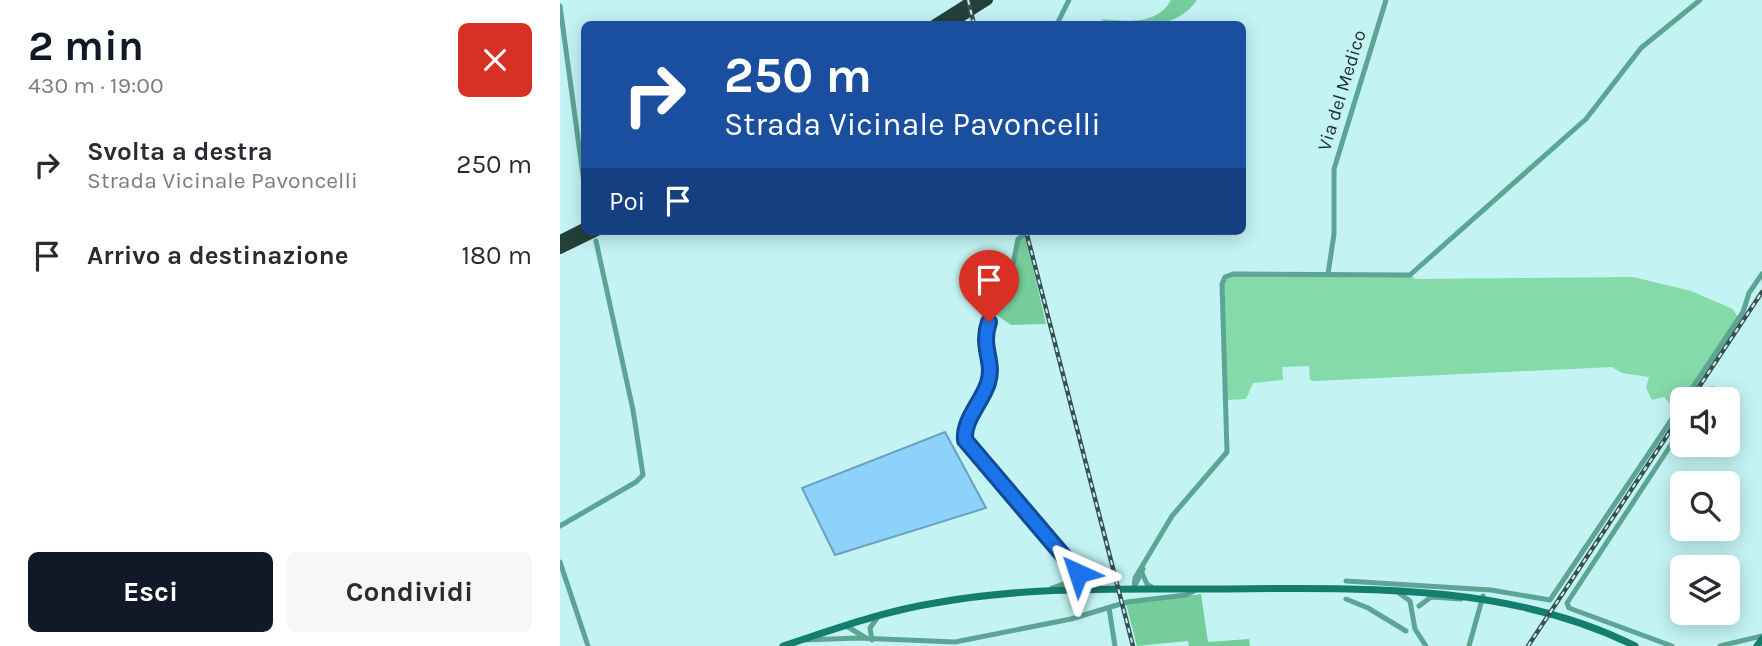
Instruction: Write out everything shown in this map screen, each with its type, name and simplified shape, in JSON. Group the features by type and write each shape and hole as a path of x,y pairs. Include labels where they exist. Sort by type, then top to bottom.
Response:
{"highway":[{"path":"953,19 982,1"},
{"path":"560,240 581,230"},
{"path":"560,249 596,236"}],"main road":[{"path":"783,646 933,603 1049,589 1130,588 1382,589 1420,592 1556,616 1635,646"},
{"path":"1757,646 1762,637"}],"street":[{"path":"1058,21 1069,0"},
{"name":"Via del Medico","path":"1328,274 1334,234 1334,169 1386,0"},
{"path":"1130,588 1172,516 1227,452 1224,278 1233,274 1407,277 1586,119 1641,48 1700,0"},
{"path":"560,6 581,161"},
{"path":"1024,235 1018,239 1011,274 986,330 984,344 989,378 965,429 965,440 1069,564 1080,589"},
{"path":"560,526 636,482 643,475 633,410 596,236"},
{"path":"1693,387 1738,320 1749,293 1762,274"},
{"path":"1346,582 1484,589 1547,600 1552,598 1670,422"},
{"path":"1670,446 1570,596 1569,608 1672,646"},
{"path":"560,562 588,646"},
{"path":"1143,569 1147,584 1155,589"},
{"path":"1075,573 1105,589"},
{"path":"1049,589 1069,582 1075,573"},
{"path":"847,627 848,635 872,640 955,642 1028,629 1127,602 1186,595 1197,589"},
{"path":"1382,589 1406,596 1413,611"},
{"path":"1469,646 1484,589"},
{"path":"1414,624 1420,592"},
{"path":"1420,592 1415,598 1414,624 1417,634 1426,646"},
{"path":"1419,606 1431,597 1463,598"},
{"path":"1346,599 1368,608 1406,631"},
{"path":"1112,606 1115,646"},
{"path":"872,640 870,628 877,618"},
{"path":"847,627 872,640"},
{"path":"1644,637 1655,646"},
{"path":"1720,646 1762,637"},
{"path":"804,639 858,638"}],"green space":[{"path":"1171,0 1197,0 1189,10 1169,21 1130,21 1149,18 1165,8"},
{"path":"1025,235 1046,324 1011,325 995,314 1004,293 1019,238"},
{"path":"1411,275 1415,279 1633,277 1691,291 1733,309 1740,321 1697,387 1670,387 1670,404 1664,397 1652,400 1646,388 1649,377 1622,373 1612,367 1315,381 1310,380 1309,366 1282,367 1283,380 1253,383 1246,399 1227,400 1223,283 1230,276"},
{"path":"1201,594 1208,642 1249,639 1250,646 1189,646 1188,641 1137,646 1126,604"}],"water":[{"path":"945,432 986,508 835,555 802,488"}],"railway":[{"path":"968,0 973,21"},
{"path":"1027,235 1133,646"},
{"path":"1699,387 1762,292"},
{"path":"1528,646 1670,431"}],"route":[{"path":"989,322 984,339 990,371 988,384 965,429 965,440 975,456 1078,573"}]}
